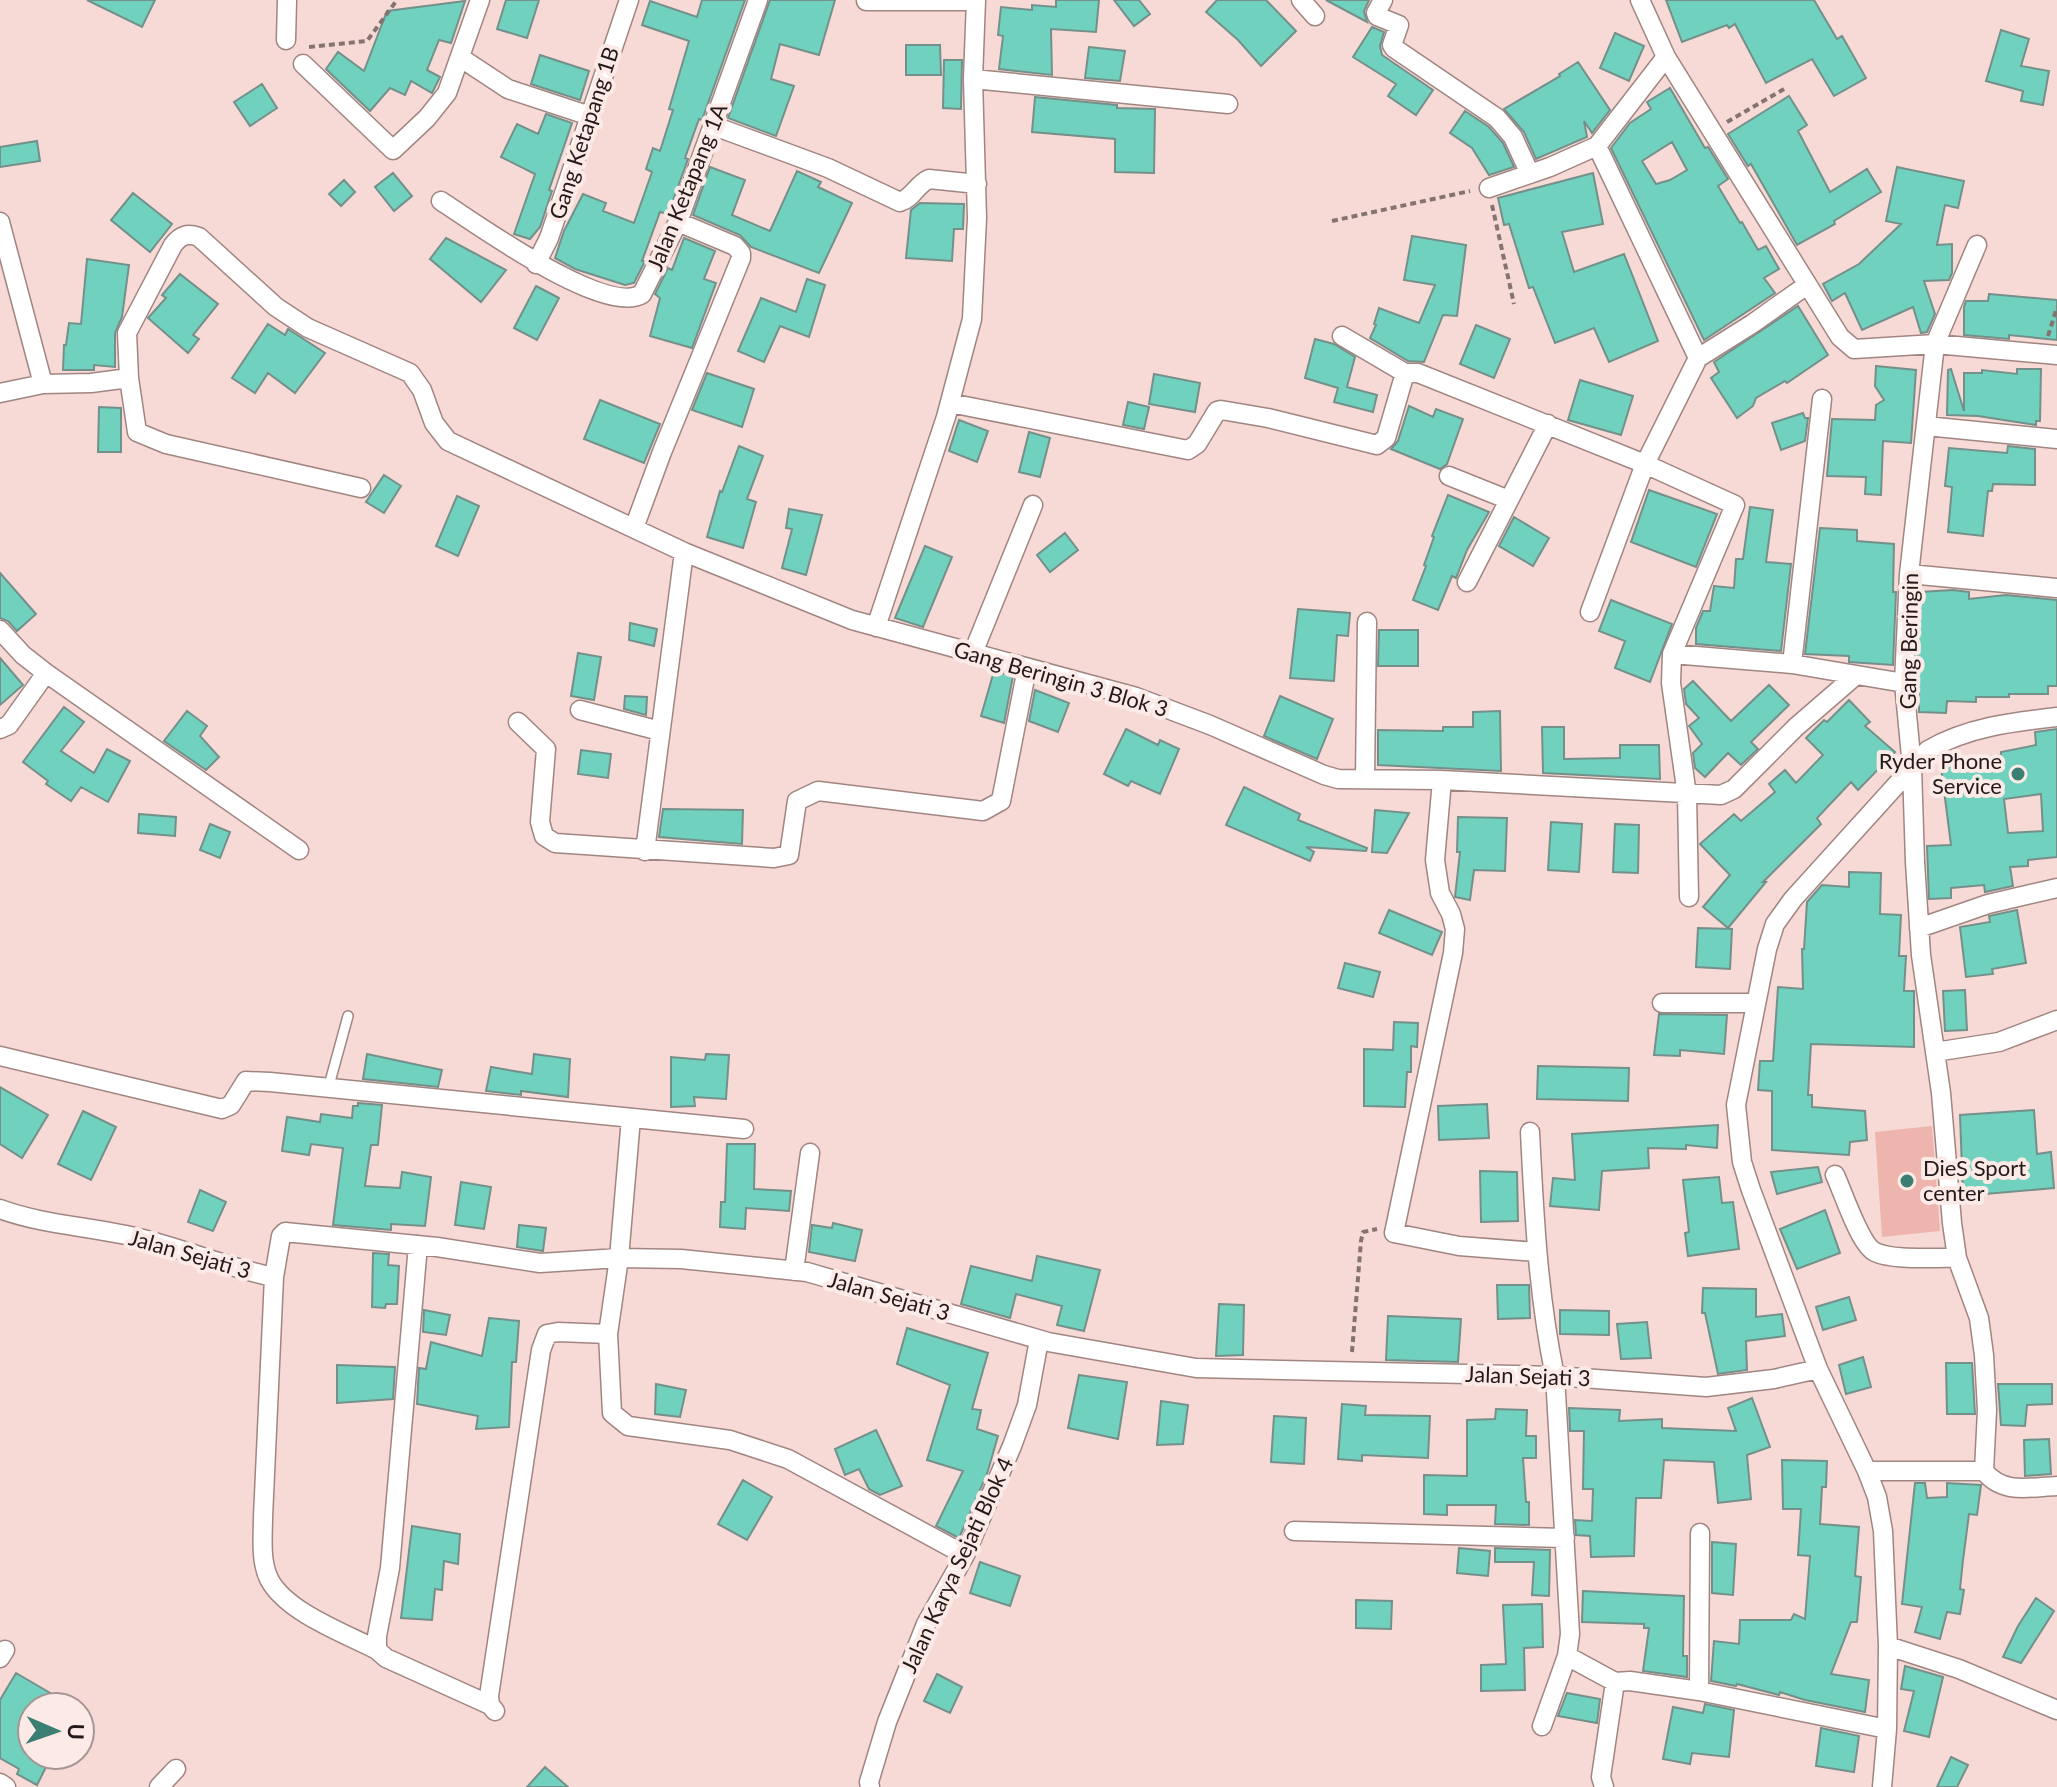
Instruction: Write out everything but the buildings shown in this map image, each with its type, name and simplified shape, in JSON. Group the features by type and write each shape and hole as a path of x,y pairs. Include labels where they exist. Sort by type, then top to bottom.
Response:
{"street":[{"path":"286,40 287,0"},
{"path":"303,64 393,150 427,118 447,93 480,0"},
{"name":"Gang Ketapang 1B","path":"536,264 549,238 629,0"},
{"name":"Jalan Ketapang 1A","path":"441,201 536,264 601,292 636,298 642,294 678,222 758,0"},
{"path":"866,1 976,0 973,79 977,184 972,319 950,403 876,627"},
{"path":"1301,0 1315,16"},
{"path":"1383,0 1377,16 1399,25 1392,45 1394,48 1497,118 1513,137 1530,174"},
{"path":"1640,0 1666,57 1840,337 1854,349 1935,344 2050,354"},
{"path":"1489,188 1597,146 1666,57"},
{"path":"461,58 508,89 590,116"},
{"path":"973,79 1228,104"},
{"path":"714,126 828,168 900,202 907,200 929,179 977,184"},
{"path":"1597,146 1698,358"},
{"path":"0,222 43,384"},
{"path":"634,528 741,258 735,246 678,222"},
{"name":"Gang Beringin 3 Blok 3","path":"129,378 127,333 173,245 179,237 190,234 199,237 276,307 308,328 410,373 422,390 434,423 448,441 684,552 852,620 1136,697 1338,779 1442,780 1721,795 1734,789 1796,727 1855,676"},
{"name":"Gang Beringin","path":"1977,245 1935,344 1909,574 1904,683 1912,767 1919,928 1957,1258 1979,1318 1984,1355 1987,1410 1984,1471"},
{"path":"1590,612 1645,464 1698,358 1807,285"},
{"path":"1342,336 1405,373 1418,373 1548,424 1735,505 1672,654 1671,683 1687,795 1689,897"},
{"path":"950,403 1188,450 1197,444 1214,414 1221,410 1377,445 1386,438 1405,373"},
{"path":"0,393 43,384 129,378 134,425 142,436 361,488"},
{"path":"1792,664 1822,399"},
{"path":"1467,582 1548,424"},
{"path":"1926,426 2057,439"},
{"path":"1449,476 1509,500"},
{"path":"973,653 1033,505"},
{"path":"645,851 684,552"},
{"path":"1909,574 2057,588"},
{"path":"1365,779 1367,622"},
{"path":"0,630 23,655 46,673 299,850"},
{"path":"1672,654 1792,664 1904,683"},
{"path":"518,722 546,749 540,822 544,836 555,843 774,858 789,855 797,801 818,791 983,811 1001,801 1027,668"},
{"path":"0,729 9,725 46,673"},
{"path":"580,710 660,731"},
{"path":"1882,1787 1887,1729 1888,1646 1883,1531 1877,1497 1818,1369 1751,1190 1742,1162 1736,1105 1767,949 1775,924 1793,899 1928,750 1972,730 2057,717"},
{"path":"1442,780 1435,860 1440,893 1455,929 1453,953 1394,1233 1459,1246 1537,1252"},
{"path":"1919,928 1988,904 2057,888"},
{"path":"1662,1003 1756,1003"},
{"path":"1935,1052 1999,1042 2057,1020"},
{"path":"0,1056 222,1109 231,1105 246,1081 744,1129"},
{"path":"631,1118 619,1258 608,1334 612,1413 628,1426 730,1440 788,1459 965,1555"},
{"path":"1530,1132 1537,1252 1555,1376 1570,1608 1567,1656 1542,1726"},
{"path":"794,1271 810,1153"},
{"path":"1835,1175 1864,1240 1874,1252 1893,1256 1957,1258"},
{"name":"Jalan Sejati 3","path":"0,1209 43,1222 127,1235 241,1271 274,1277 280,1239 285,1232 418,1245 540,1263 619,1258 681,1259 807,1272 1039,1340 1196,1368 1555,1376 1706,1387 1774,1379 1818,1369"},
{"path":"377,1650 390,1568 418,1245"},
{"path":"274,1277 263,1517 263,1554 269,1578 286,1602 377,1650 386,1658 494,1710 489,1696 541,1350 547,1334 608,1334"},
{"name":"Jalan Karya Sejati Blok 4","path":"870,1787 887,1722 926,1624 965,1555 1012,1446 1027,1405 1039,1340"},
{"path":"1867,1471 1984,1471 1992,1482 2006,1488 2057,1486"},
{"path":"1294,1531 1565,1538"},
{"path":"1699,1691 1700,1533"},
{"path":"1888,1646 1959,1669 2057,1710"},
{"path":"1567,1656 1615,1682 1630,1681 1699,1691 1887,1729"},
{"path":"1604,1787 1601,1777 1615,1682"},
{"path":"159,1787 176,1769"},
{"path":"0,1783 6,1787"}],"lane":[{"path":"328,1089 348,1016"}],"path":[{"path":"286,40 296,48 367,41 397,0"},
{"path":"1713,130 1784,89"},
{"path":"1332,221 1489,188 1514,304"},
{"path":"2050,354 2057,307"},
{"path":"1351,1371 1363,1232 1371,1228 1394,1233"}],"shaded area":[{"name":"DieS Sport center","path":"1932,1126 1940,1231 1882,1237 1875,1132"}],"place":[{"name":"Ryder Phone Service","path":"2018,774"},
{"name":"DieS Sport center","path":"1907,1181"}]}
